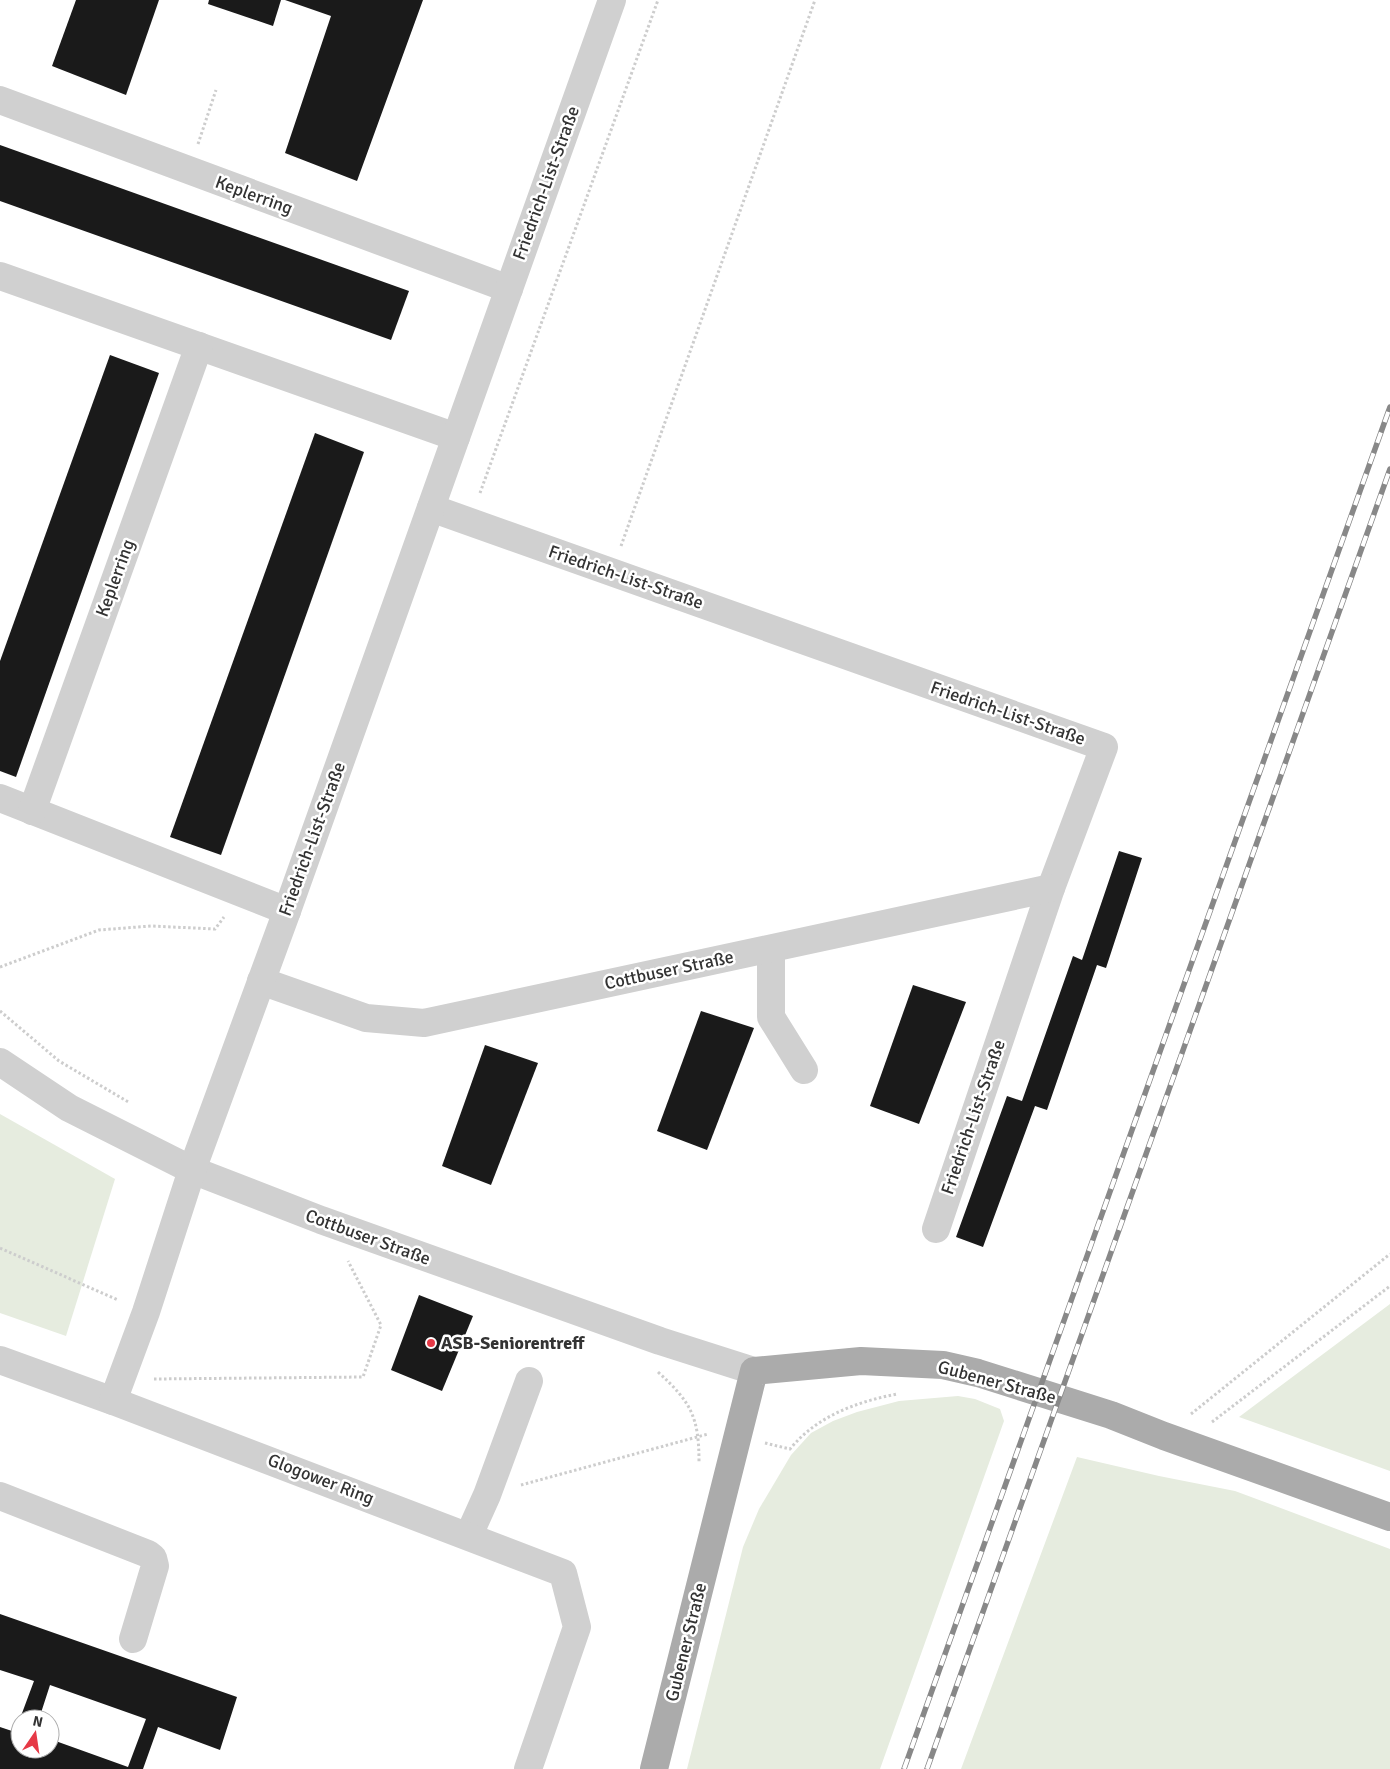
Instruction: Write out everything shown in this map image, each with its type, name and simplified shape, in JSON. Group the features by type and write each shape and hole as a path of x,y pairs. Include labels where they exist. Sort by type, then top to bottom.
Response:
{"main road":[{"name":"Gubener Straße","path":"654,1769 754,1370 861,1361 943,1365 1111,1415 1174,1440 1390,1517"}],"street":[{"name":"Friedrich-List-Straße","path":"192,1170 287,911 612,0"},
{"name":"Keplerring","path":"0,100 509,289"},
{"path":"0,276 456,436"},
{"name":"Keplerring","path":"32,811 199,346"},
{"name":"Friedrich-List-Straße","path":"431,508 1104,747 1051,888 936,1229"},
{"path":"0,798 287,911"},
{"name":"Cottbuser Straße","path":"260,981 366,1018 424,1023 1051,888"},
{"path":"771,948 771,1017 804,1070"},
{"name":"Cottbuser Straße","path":"0,1062 69,1108 192,1170 321,1220 641,1335 754,1370"},
{"path":"117,1390 146,1312 192,1170"},
{"name":"Glogower Ring","path":"0,1360 117,1390 563,1573 577,1627 528,1769"},
{"path":"469,1535 487,1495 529,1381"},
{"path":"0,1496 148,1554 153,1558 155,1566 133,1639"}],"path":[{"path":"470,522 658,0"},
{"path":"612,572 815,0"},
{"path":"190,170 216,90"},
{"path":"0,967 99,930 151,926 215,929 242,893"},
{"path":"0,1011 59,1061 133,1105"},
{"path":"0,1248 146,1312"},
{"path":"1174,1440 1390,1254"},
{"path":"117,1390 363,1377 381,1325 346,1258"},
{"path":"1174,1440 1390,1286"},
{"path":"655,1370 680,1392 694,1416 699,1436 699,1470"}],"shaded area":[{"path":"0,1114 115,1179 66,1336 0,1313"},
{"path":"1390,1304 1390,1471 1239,1417"},
{"path":"958,1396 975,1399 1000,1409 1004,1421 880,1769 687,1769 743,1547 759,1509 791,1455 811,1433 833,1421 857,1412 899,1401"},
{"path":"1077,1457 1235,1491 1390,1549 1390,1769 961,1769"}],"building":[{"path":"76,0 159,0 126,95 52,66"},
{"path":"209,0 281,0 273,26 208,4"},
{"path":"285,0 423,0 357,181 285,153 331,16"},
{"path":"0,145 409,291 391,340 0,201"},
{"path":"110,355 159,373 16,777 0,771 0,661"},
{"path":"315,433 364,452 221,855 170,837"},
{"path":"1119,851 1142,858 1106,968 1097,965 1047,1110 1035,1106 983,1247 956,1237 1007,1096 1022,1101 1073,956 1082,960"},
{"path":"913,985 966,1002 919,1124 870,1106"},
{"path":"701,1011 754,1028 707,1150 657,1131"},
{"path":"485,1045 538,1063 491,1185 442,1166"},
{"name":"ASB-Seniorentreff","path":"419,1295 473,1316 442,1391 391,1370"},
{"path":"0,1614 237,1697 220,1750 158,1727 143,1769 0,1769 0,1727 10,1730 10,1759 60,1759 60,1743 128,1767 146,1719 50,1685 42,1709 24,1709 34,1681 0,1670"}],"railway":[{"path":"904,1769 1390,407"},
{"path":"927,1769 1390,469"}],"place":[{"name":"ASB-Seniorentreff","path":"431,1343"}]}
